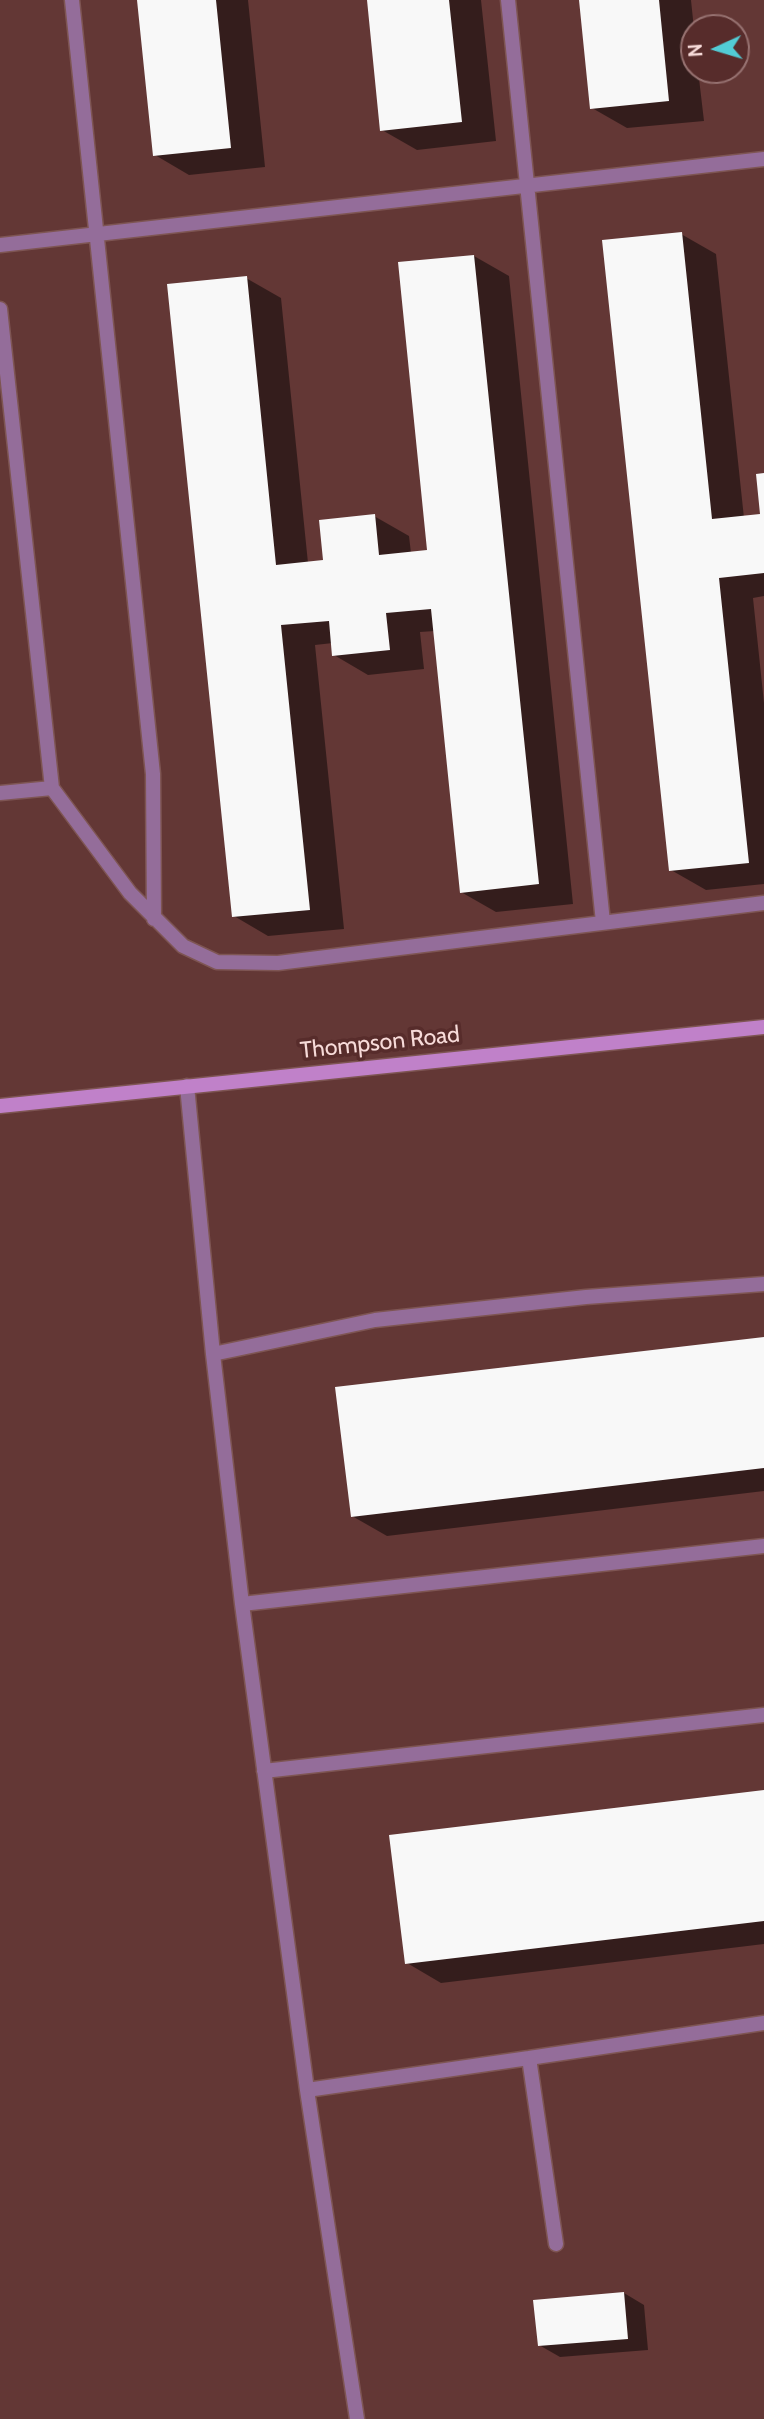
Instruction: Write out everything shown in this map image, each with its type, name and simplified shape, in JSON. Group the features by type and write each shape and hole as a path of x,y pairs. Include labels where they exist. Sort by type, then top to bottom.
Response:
{"main road":[{"name":"Thompson Road","path":"0,1106 764,1027"}],"lane":[{"path":"72,0 153,774 154,919"},
{"path":"508,0 603,922"},
{"path":"0,245 764,159"},
{"path":"0,309 52,788 130,893 183,946 217,962 278,962 764,903"},
{"path":"0,793 52,788"},
{"path":"187,1086 213,1354 242,1604 307,2090 357,2419"},
{"path":"213,1354 375,1320 586,1297 764,1284"},
{"path":"242,1604 764,1546"},
{"path":"264,1771 764,1715"},
{"path":"307,2090 764,2023"},
{"path":"529,2058 556,2244"}],"building":[{"path":"137,0 216,0 231,148 153,156"},
{"path":"367,0 449,0 462,122 380,131"},
{"path":"579,0 659,0 669,101 590,109"},
{"path":"682,232 712,519 760,514 756,474 764,473 764,573 719,578 749,863 669,871 602,240"},
{"path":"474,255 539,884 460,893 431,609 386,613 390,650 332,656 329,621 281,625 310,910 232,917 167,284 247,276 276,565 323,560 319,520 375,514 379,555 427,550 398,262"},
{"path":"764,1337 764,1468 351,1517 335,1387"},
{"path":"764,1790 764,1921 405,1964 389,1835"},
{"path":"624,2292 628,2339 538,2346 533,2300"}]}
